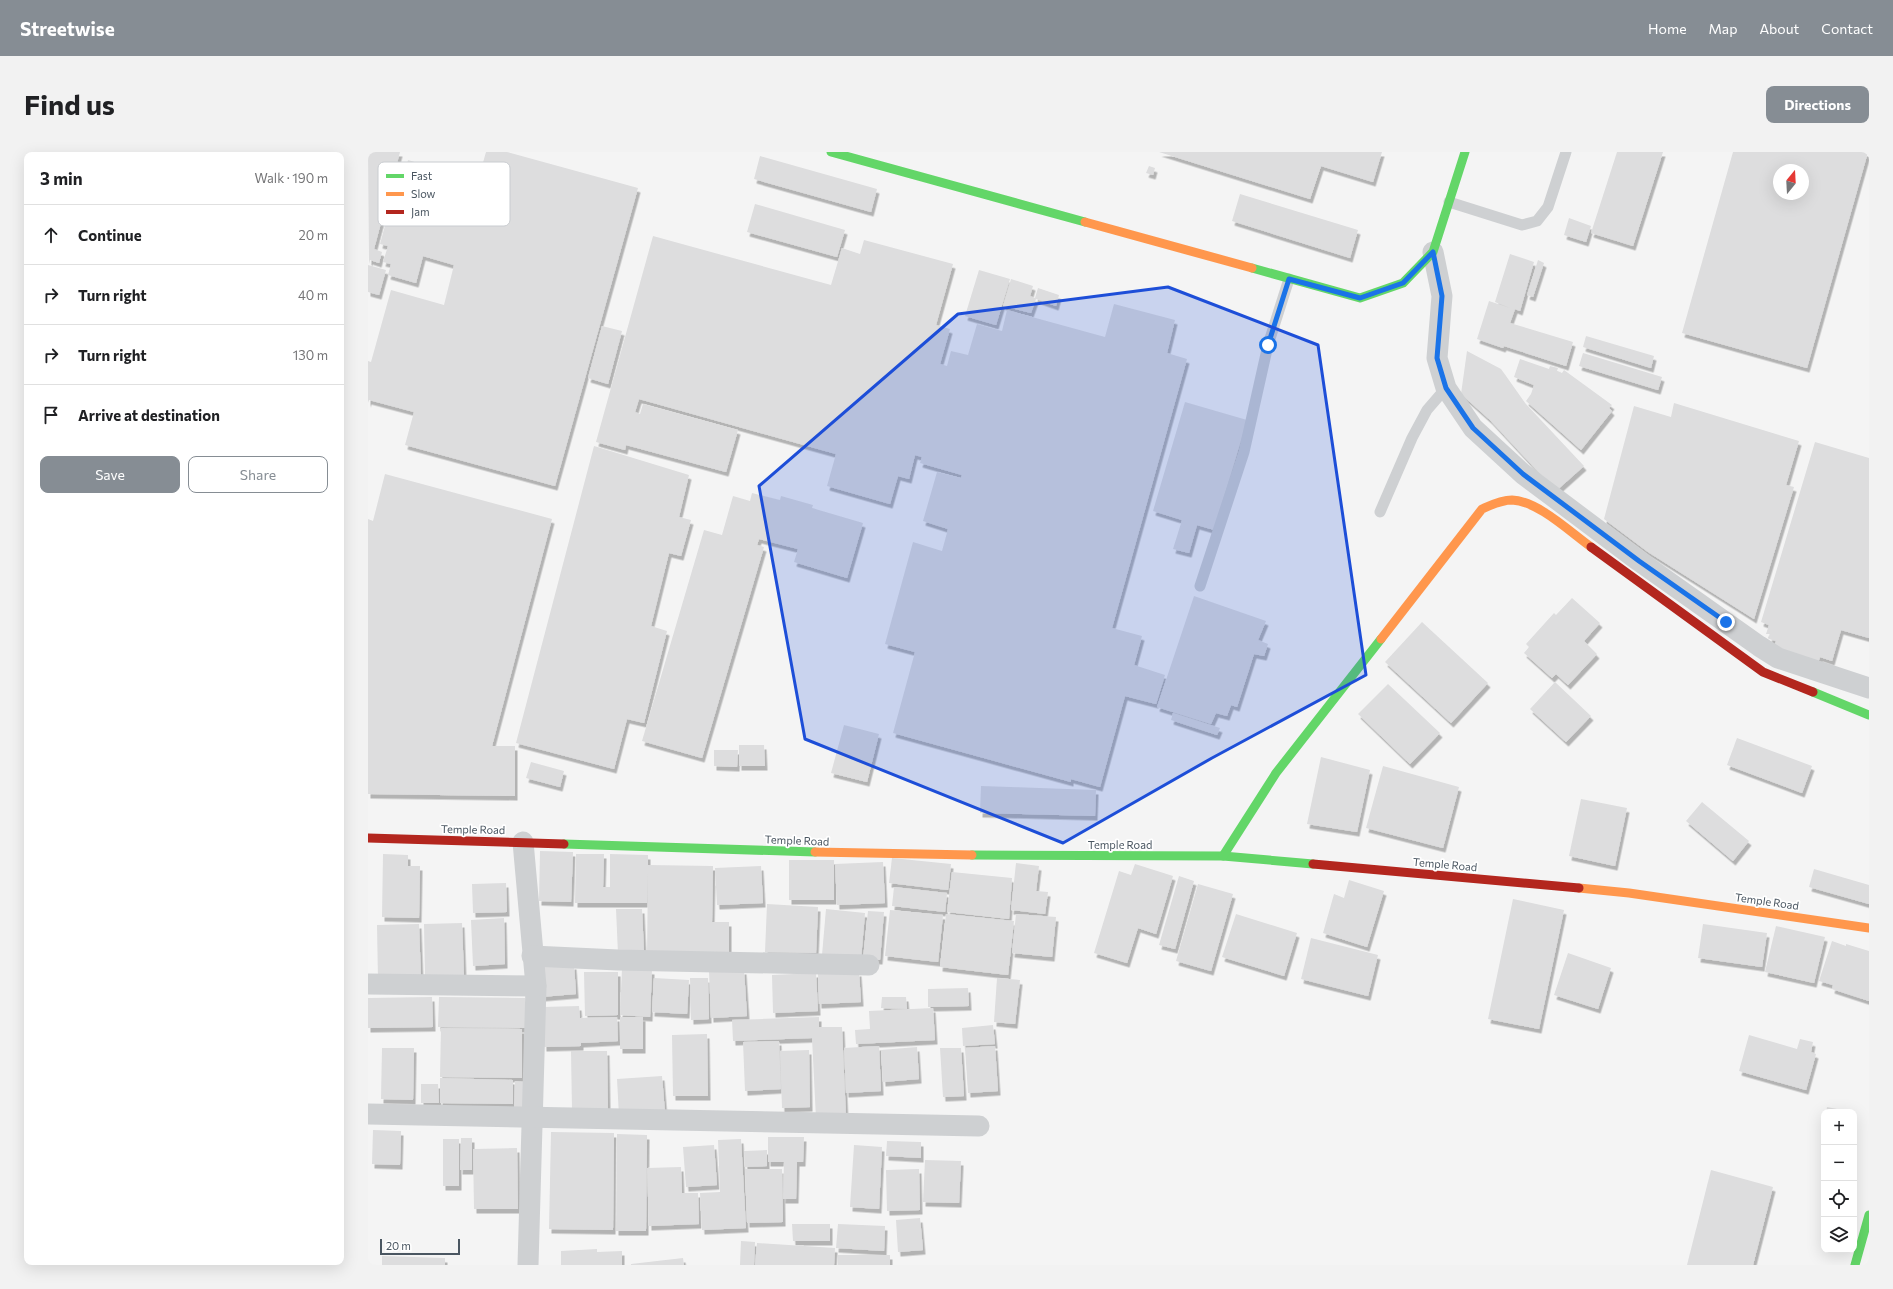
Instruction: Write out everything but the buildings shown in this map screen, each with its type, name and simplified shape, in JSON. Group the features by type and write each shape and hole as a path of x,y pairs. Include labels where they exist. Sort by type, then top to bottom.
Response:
{"street":[{"path":"831,152 1360,298 1403,283 1433,252 1465,152"},
{"path":"1433,252 1442,296 1437,358 1446,388 1473,428 1523,474 1639,561 1759,646 1778,658 1869,688"},
{"path":"1223,856 1276,773 1482,509 1501,500 1521,501 1543,512 1763,672 1869,715"},
{"name":"Temple Road","path":"368,838 894,855 1223,856 1628,893 1869,928"},
{"path":"523,842 532,956 536,986 528,1265"},
{"path":"532,956 618,960 869,965"},
{"path":"368,984 536,986"},
{"path":"368,1114 532,1116 979,1126"},
{"path":"1855,1265 1869,1215"}],"lane":[{"path":"1449,202 1522,224 1537,221 1548,207 1566,152"},
{"path":"1200,586 1244,452 1268,345 1289,279"},
{"path":"1380,512 1412,438 1427,410 1446,388"}],"highlighted area":[{"path":"1168,287 1318,345 1366,675 1212,758 1063,843 805,739 759,486 958,314"}],"traffic: fast":[{"path":"831,152 1085,222"},
{"path":"1252,268 1360,298 1403,283 1433,252 1465,152"},
{"path":"1223,856 1276,773 1381,639"},
{"path":"1813,692 1869,715"},
{"path":"564,844 815,852"},
{"path":"972,855 1223,856 1313,864"},
{"path":"1855,1265 1869,1215"}],"traffic: slow":[{"path":"1085,222 1252,268"},
{"path":"1381,639 1482,509 1508,500 1522,502 1543,511 1591,547"},
{"path":"815,852 972,855"},
{"path":"1579,888 1629,893 1869,928"}],"traffic: jam":[{"path":"1591,547 1763,672 1813,692"},
{"path":"368,838 564,844"},
{"path":"1313,864 1579,888"}],"route":[{"path":"1268,345 1289,279 1360,298 1403,283 1433,252 1442,296 1437,358 1446,388 1473,428 1523,474 1639,561 1726,622"}]}
